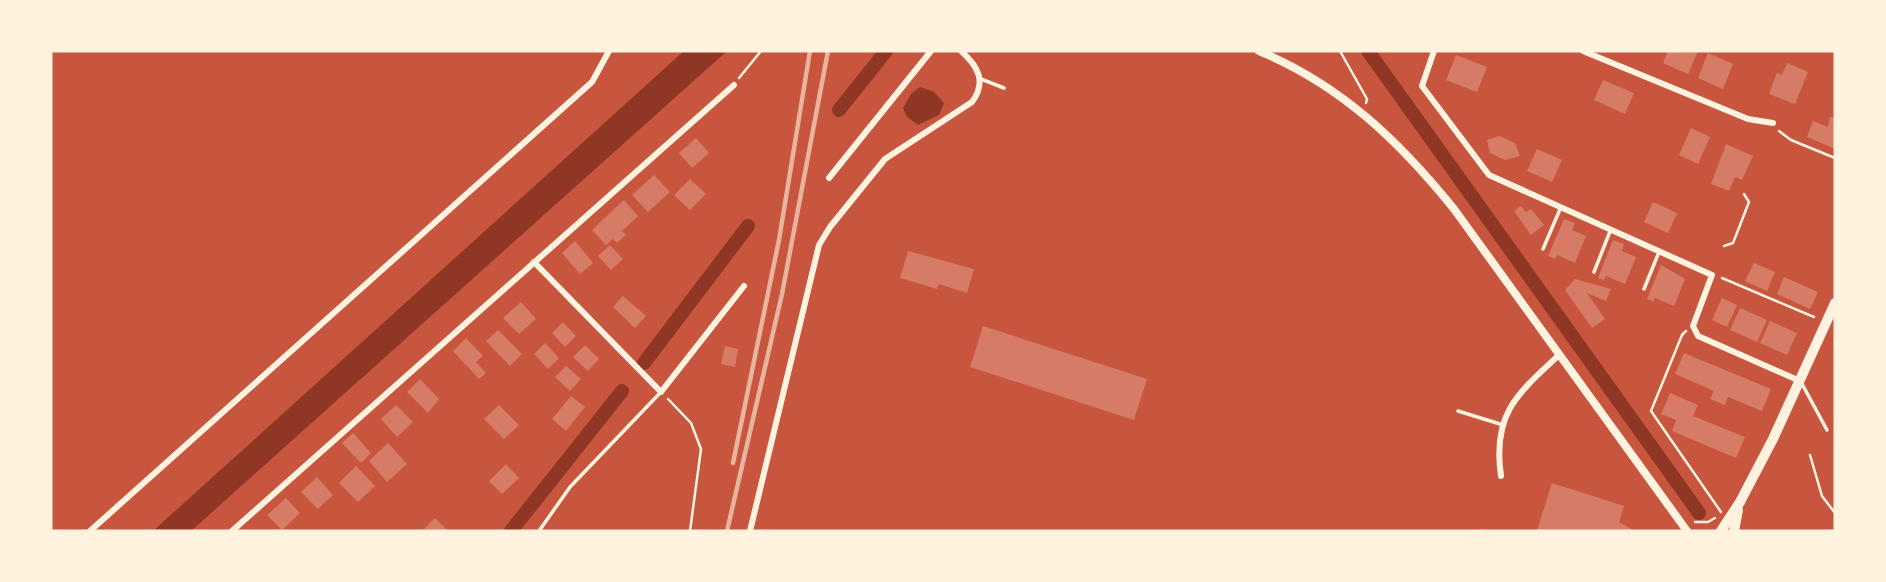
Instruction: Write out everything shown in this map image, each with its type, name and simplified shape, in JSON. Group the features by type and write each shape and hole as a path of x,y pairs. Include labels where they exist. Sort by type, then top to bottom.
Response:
{"main road":[{"path":"1721,531 1740,502 1835,303"},
{"path":"1734,531 1740,502"}],"street":[{"path":"90,531 592,82 609,51"},
{"path":"829,178 931,51"},
{"path":"750,531 819,245 885,159 910,141 963,111 979,93 981,79 977,68 961,51"},
{"path":"1259,51 1311,76 1364,112 1419,165 1687,531"},
{"path":"1434,51 1422,86 1489,175 1712,275 1693,326 1698,335 1800,381"},
{"path":"1583,51 1748,119 1773,123"},
{"path":"232,531 734,85"},
{"path":"534,262 661,392 744,286"},
{"path":"1501,476 1498,456 1500,424 1516,395 1559,355"},
{"path":"1667,506 1679,531"}],"lane":[{"path":"981,79 1004,88"},
{"path":"1544,249 1561,207"},
{"path":"1594,272 1611,229"},
{"path":"1644,289 1659,251"},
{"path":"1800,381 1827,430"},
{"path":"539,531 570,486 661,392"},
{"path":"1458,411 1500,424"}],"path":[{"path":"734,85 761,51"},
{"path":"1340,51 1367,99 1364,112"},
{"path":"1773,123 1781,135 1835,158"},
{"path":"1724,246 1733,243 1749,202 1744,194"},
{"path":"1712,275 1814,317"},
{"path":"1693,326 1682,335 1651,411 1721,512"},
{"path":"661,392 691,423 700,440 700,474 690,531"},
{"path":"1810,455 1822,496 1835,513"},
{"path":"1690,520 1708,522 1726,505"}],"shaded area":[{"path":"684,51 727,51 191,531 153,531"},
{"path":"920,87 934,92 944,103 939,115 918,125 907,117 903,108 911,94"}],"building":[{"path":"1668,51 1698,51 1688,74 1663,63"},
{"path":"1708,53 1733,64 1723,89 1698,78"},
{"path":"1456,55 1487,67 1477,92 1446,80"},
{"path":"1787,63 1808,72 1795,104 1769,94 1777,73 1782,75"},
{"path":"1603,80 1634,93 1625,114 1594,100"},
{"path":"1830,117 1835,118 1835,149 1807,137 1813,121 1828,127"},
{"path":"1691,128 1710,137 1698,164 1679,155"},
{"path":"1499,136 1515,143 1520,156 1505,160 1490,153 1487,140"},
{"path":"696,138 709,153 692,168 679,153"},
{"path":"1726,144 1753,156 1742,180 1735,177 1729,191 1711,184"},
{"path":"1537,149 1562,160 1552,182 1527,171"},
{"path":"654,175 670,192 648,212 632,195"},
{"path":"690,179 706,194 690,210 674,195"},
{"path":"624,200 638,216 622,231 626,235 617,243 613,239 606,245 592,230"},
{"path":"1653,202 1677,213 1668,233 1644,222"},
{"path":"1521,206 1526,212 1531,209 1544,225 1531,235 1514,211"},
{"path":"1564,219 1575,223 1572,230 1586,236 1575,263 1557,255 1555,259 1548,256"},
{"path":"1613,240 1624,244 1622,251 1636,257 1625,284 1606,276 1604,280 1598,278"},
{"path":"575,241 593,263 580,274 562,253"},
{"path":"610,245 623,259 611,270 598,256"},
{"path":"908,251 974,269 967,293 939,284 937,289 900,278"},
{"path":"1754,263 1775,272 1767,291 1745,281"},
{"path":"1661,265 1685,279 1674,306 1655,298 1653,302 1647,299"},
{"path":"1784,277 1818,292 1810,309 1777,294"},
{"path":"1575,279 1611,289 1606,301 1587,293 1605,319 1592,328 1565,290"},
{"path":"623,296 646,316 635,328 613,307"},
{"path":"1722,298 1737,305 1727,327 1712,320"},
{"path":"521,302 536,319 519,334 503,318"},
{"path":"1740,308 1767,320 1757,342 1730,330"},
{"path":"1770,321 1797,333 1787,355 1760,343"},
{"path":"563,322 576,336 565,347 552,333"},
{"path":"983,326 1147,379 1134,420 970,367"},
{"path":"498,330 522,354 510,366 486,341"},
{"path":"466,338 483,356 476,362 486,373 479,379 453,351"},
{"path":"545,343 559,358 548,369 534,354"},
{"path":"585,345 599,359 588,371 573,357"},
{"path":"725,346 738,349 735,367 721,364"},
{"path":"1684,353 1771,389 1762,411 1728,397 1725,405 1710,399 1714,391 1675,374"},
{"path":"566,366 581,379 570,391 555,377"},
{"path":"420,379 439,399 428,413 407,392"},
{"path":"1670,393 1698,405 1693,416 1745,437 1736,458 1672,431 1676,420 1661,414"},
{"path":"571,396 585,407 566,431 552,419"},
{"path":"396,405 413,422 397,437 381,419"},
{"path":"499,405 519,425 504,439 484,419"},
{"path":"353,433 371,453 361,463 342,443"},
{"path":"388,443 407,464 387,482 369,461"},
{"path":"506,464 519,478 502,494 489,481"},
{"path":"356,466 375,486 358,502 339,483"},
{"path":"317,477 333,495 318,509 301,492"},
{"path":"1552,483 1624,506 1619,522 1635,531 1537,530"},
{"path":"286,498 300,513 282,530 267,515"},
{"path":"435,518 448,531 424,529"}],"waterway":[{"path":"839,110 886,51"},
{"path":"1368,51 1699,513"},
{"path":"644,363 748,226"},
{"path":"511,531 622,391"}],"railway":[{"path":"733,463 779,240 810,51"},
{"path":"727,531 782,294 828,51"}]}
